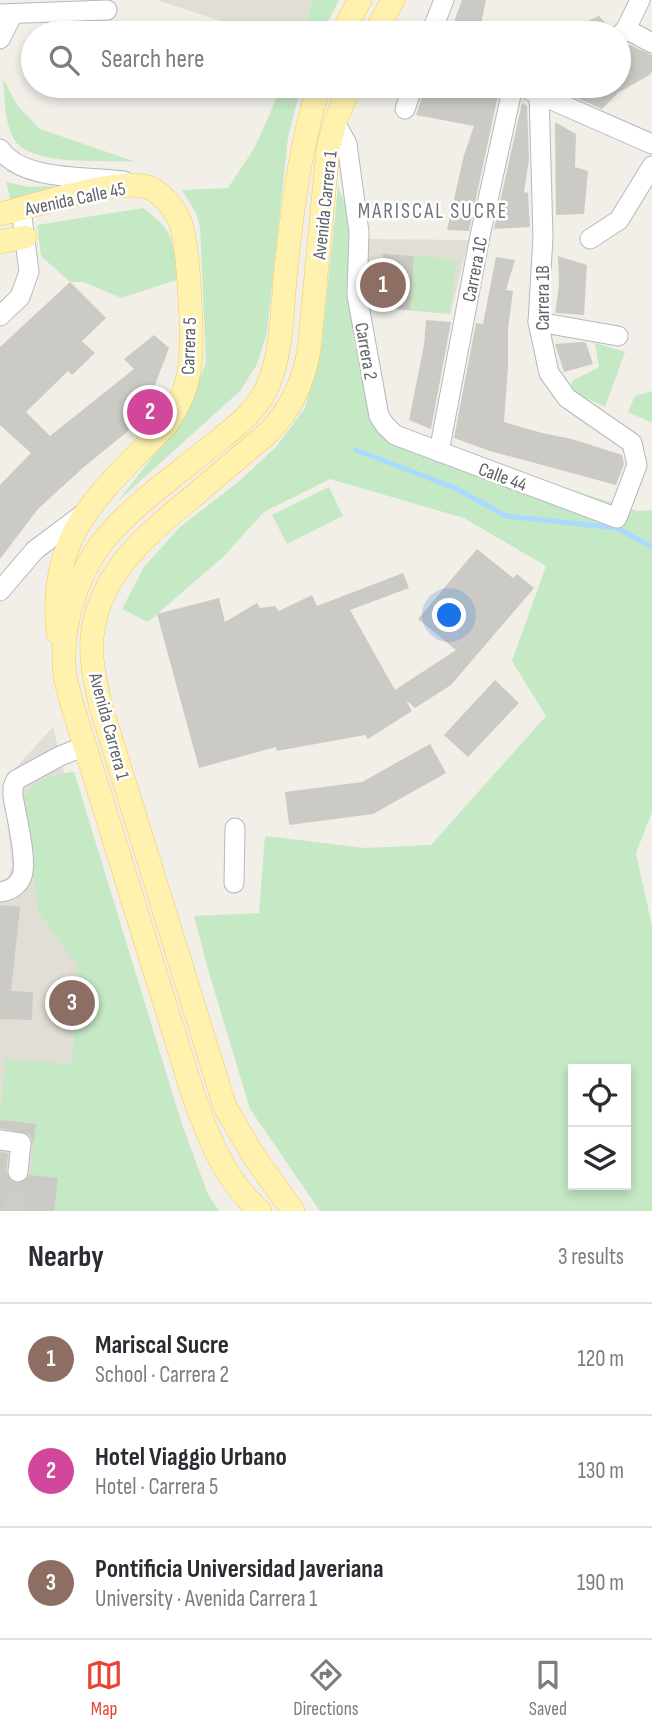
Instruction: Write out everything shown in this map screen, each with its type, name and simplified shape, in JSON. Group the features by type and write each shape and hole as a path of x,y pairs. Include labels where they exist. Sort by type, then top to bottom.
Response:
{"main road":[{"path":"349,21 360,0"},
{"path":"382,21 393,0"},
{"name":"Avenida Carrera 1","path":"260,1211 246,1203 215,1149 199,1112 85,746 65,674 66,640 71,609 85,570 111,532 140,504 239,424 266,390 277,354 295,184 316,98"},
{"name":"Avenida Carrera 1","path":"293,1211 237,1130 216,1082 101,707 92,639 108,583 124,558 147,534 269,432 296,396 305,374 309,350 328,149 345,98"},
{"name":"Avenida Calle 45","path":"10,212 124,186 150,188"},
{"name":"Carrera 5","path":"65,674 56,622 57,587 67,544 85,513 166,425 180,402 190,369 191,346 183,232 174,210 159,193 150,188"},
{"name":"Avenida Calle 45","path":"0,242 25,237"}],"street":[{"path":"436,21 444,0"},
{"path":"629,21 640,0"},
{"path":"0,39 7,14 107,10"},
{"path":"631,36 652,43"},
{"path":"405,109 409,98"},
{"name":"Carrera 1C","path":"439,452 480,236 512,98"},
{"name":"Carrera 1B","path":"546,98 538,322 549,373 567,398 632,443 637,465 625,501"},
{"path":"562,98 652,144"},
{"name":"Carrera 2","path":"335,122 347,145 359,232 357,295 379,416"},
{"path":"0,149 17,165 33,171 126,181 150,188"},
{"path":"590,239 620,220 652,166"},
{"path":"0,316 20,297 27,281 29,264 25,237 10,212"},
{"path":"538,322 618,336"},
{"name":"Calle 44","path":"379,416 395,435 617,518 625,501"},
{"path":"0,591 35,550 85,513"},
{"path":"0,892 16,886 23,873 13,796 16,780 85,746"},
{"path":"234,883 235,828"},
{"path":"0,1140 21,1143 18,1172"}],"shaded area":[{"path":"157,0 312,0 306,21 221,21"},
{"path":"368,239 469,240 450,314 368,307"},
{"path":"53,727 64,773 74,772 182,1125 208,1195 219,1211 0,1211 0,881 8,877 12,866 4,790 9,775"}],"green space":[{"path":"312,0 339,0 328,21 306,21"},
{"path":"3,78 17,105 40,129 136,162 72,160 25,150 16,142 9,128"},
{"path":"277,98 298,98 288,137 267,333 256,366 240,391 118,501 176,427 195,392 206,362 200,227 196,213 182,190 228,188 255,147"},
{"path":"6,182 29,187 87,185 11,202"},
{"path":"338,186 350,216 350,297 354,343 378,426 637,511 652,510 652,812 636,853 652,926 652,1211 320,1211 250,1109 194,916 259,913 265,836 365,848 431,845 546,716 512,661 546,566 464,518 330,479 264,512 224,556 148,622 122,609 144,567 180,527 237,483 276,447 305,408 322,343"},
{"path":"143,208 162,224 171,239 177,280 121,298 84,282 70,282 41,256 37,225"},
{"path":"414,256 456,259 450,314 410,310"},
{"path":"595,343 625,352 605,407 571,391 572,381 599,367"},
{"path":"652,391 652,423 628,412 635,396"},
{"path":"329,487 343,516 287,544 272,515"},
{"path":"74,772 182,1125 208,1195 219,1211 54,1211 57,1178 30,1175 35,1124 0,1120 5,1059 72,1064 78,966 39,912 22,809 33,786 48,778"}],"building":[{"path":"462,0 486,0 482,21 454,21"},
{"path":"599,16 604,21 588,21"},
{"path":"631,45 652,55 652,72 631,85"},
{"path":"422,98 497,98 469,231 447,230 464,155 474,126 416,115"},
{"path":"577,98 613,98 602,109"},
{"path":"522,103 527,106 529,160 524,192 528,193 530,227 494,229"},
{"path":"555,122 576,134 575,167 588,171 584,214 556,215"},
{"path":"383,254 414,256 410,310 379,308"},
{"path":"558,256 587,265 584,315 555,313 559,285"},
{"path":"496,257 515,260 506,290 513,291 508,329 504,422 622,455 624,464 616,485 490,451 454,438 476,323 483,324"},
{"path":"70,282 106,318 82,341 95,353 72,375 68,371 26,412 50,436 134,369 124,359 154,335 169,348 153,390 127,432 38,509 0,559 0,485 31,453 0,425 0,347"},
{"path":"426,320 451,322 431,429 409,420 424,345"},
{"path":"586,343 593,364 564,372 555,344"},
{"path":"477,549 513,578 517,574 534,588 451,685 415,708 406,700 412,711 368,739 365,735 277,751 276,747 199,768 157,614 219,598 225,622 257,603 260,608 275,606 279,611 312,595 317,606 403,573 409,588 350,610 395,690 456,650 418,619"},
{"path":"495,680 519,703 468,757 444,735"},
{"path":"430,744 446,773 373,814 289,825 285,792 362,782"},
{"path":"0,905 20,907 11,991 33,992 32,1020 0,1019"},
{"path":"0,1120 36,1124 33,1146 29,1134 0,1128"},
{"path":"0,1152 8,1153 6,1171 11,1182 22,1183 30,1175 58,1178 54,1211 0,1211"}],"waterway":[{"path":"356,450 455,488 506,516 617,528 652,547"}],"tunnel":[{"path":"13,1211 18,1172"}],"place":[{"name":"Mariscal Sucre","path":"383,285"},
{"name":"Hotel Viaggio Urbano","path":"150,412"},
{"name":"Pontificia Universidad Javeriana","path":"72,1003"}],"district":[{"name":"MARISCAL SUCRE","path":"433,211"}]}
